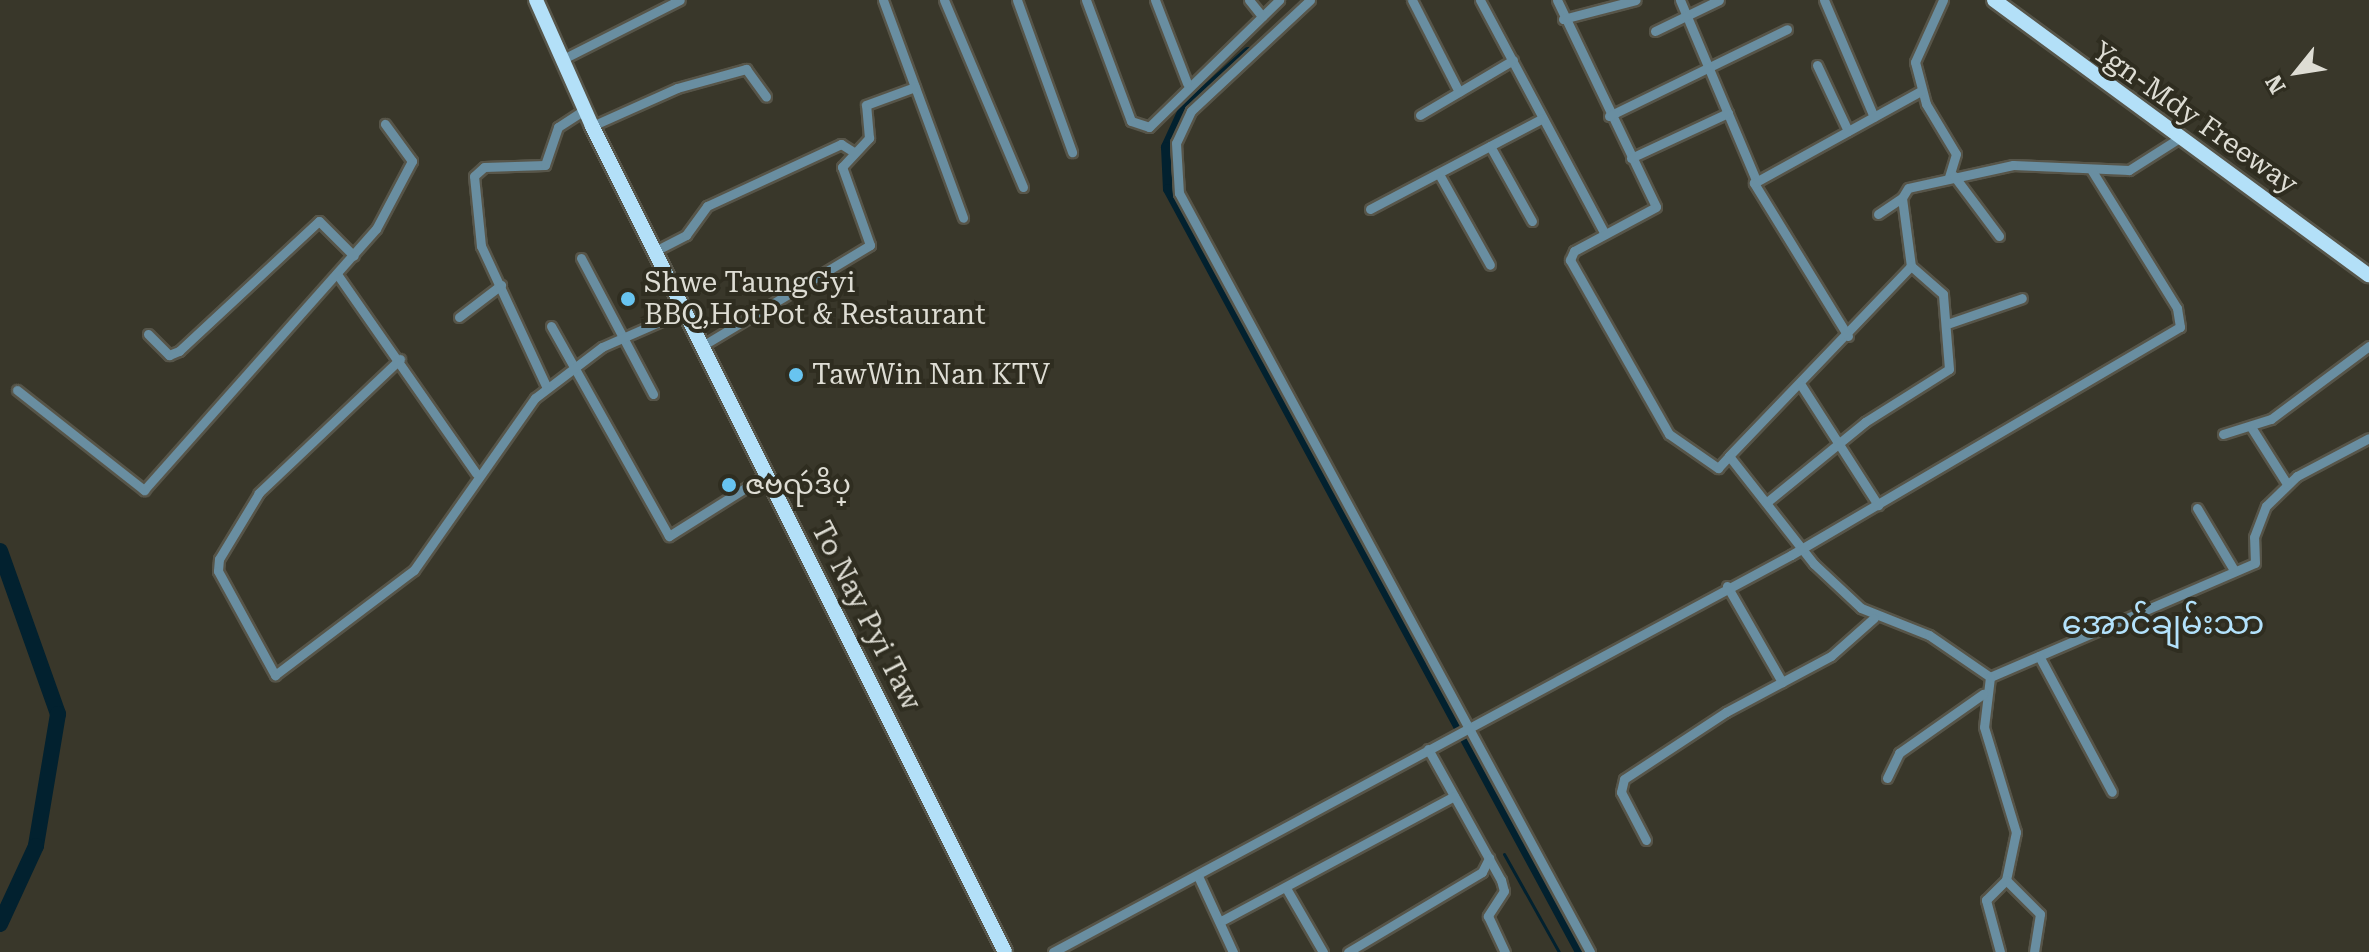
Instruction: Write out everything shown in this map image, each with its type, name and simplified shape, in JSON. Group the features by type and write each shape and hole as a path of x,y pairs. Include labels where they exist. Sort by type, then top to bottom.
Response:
{"main road":[{"name":"To Nay Pyi Taw","path":"536,0 584,110 1005,952"},
{"name":"Ygn-Mdy Freeway","path":"1994,0 2369,275"}],"street":[{"path":"561,60 680,0"},
{"path":"883,0 963,218"},
{"path":"944,0 1023,187"},
{"path":"1017,0 1072,152"},
{"path":"1086,0 1134,124 1157,125 1187,83 1279,0"},
{"path":"1155,0 1187,83"},
{"path":"1249,0 1262,16"},
{"path":"1310,0 1191,111 1176,143 1179,193 1460,731 1590,952"},
{"path":"1412,0 1459,92"},
{"path":"1480,0 1605,234"},
{"path":"1557,0 1609,116 1656,208 1569,257 1669,434 1718,468 1848,336 1911,266"},
{"path":"1563,19 1636,0"},
{"path":"1680,0 1756,180 1759,198 1848,336"},
{"path":"1655,31 1719,0"},
{"path":"1824,0 1874,117"},
{"path":"1943,0 1916,51 1921,91 1956,154 1952,176 1999,236"},
{"path":"1609,116 1787,29"},
{"path":"1420,115 1513,60"},
{"path":"1817,65 1848,131"},
{"path":"592,126 677,88 746,69 766,97"},
{"path":"702,346 870,245 842,167 869,138 866,105 915,87"},
{"path":"1756,180 1921,91"},
{"path":"547,388 481,246 474,176 484,167 545,165 558,127 584,110"},
{"path":"1631,158 1728,113"},
{"path":"1370,209 1543,118"},
{"path":"17,390 144,490 354,256 412,161 385,124"},
{"path":"1878,214 1902,198 1908,188 1952,176 2013,165 2092,171 2138,167 2181,137"},
{"path":"655,251 686,235 707,206 841,144 854,152"},
{"path":"1490,146 1532,221"},
{"path":"1053,952 1878,505 2182,325 2092,171"},
{"path":"1439,174 1490,265"},
{"path":"1767,502 1840,441 1944,375 1952,356 1950,323 1941,288 1911,266 1902,198"},
{"path":"148,334 172,356 319,221 354,256"},
{"path":"581,258 653,394"},
{"path":"337,274 400,359 476,473"},
{"path":"459,317 501,285"},
{"path":"1950,323 2022,298"},
{"path":"400,359 259,493 219,559 218,571 275,675 414,570 476,473 502,453 547,388 622,336 684,311"},
{"path":"551,326 669,536 766,475"},
{"path":"2223,434 2251,427 2369,346"},
{"path":"1801,385 1840,441 1878,505"},
{"path":"2251,427 2287,484"},
{"path":"2000,952 1986,900 2006,880 2016,832 1984,727 1983,694 1990,677 2255,563 2258,519 2287,484 2369,438"},
{"path":"1729,456 1801,547 1874,618 1904,622 1990,677"},
{"path":"2197,508 2234,570"},
{"path":"1727,586 1782,682"},
{"path":"1646,840 1621,792 1624,779 1842,649 1874,618"},
{"path":"2039,656 2112,792"},
{"path":"1887,778 1899,753 1983,694"},
{"path":"1428,749 1504,891 1489,920 1505,952"},
{"path":"1223,920 1454,796"},
{"path":"1348,952 1482,872 1489,858"},
{"path":"1198,876 1223,920 1233,952"},
{"path":"2006,880 2040,914 2034,952"},
{"path":"1286,888 1323,952"}],"waterway":[{"path":"1248,52 1183,110 1166,147 1168,189 1580,952"},
{"path":"0,551 58,714 36,846 0,924"},
{"path":"1504,854 1559,952"}],"place":[{"name":"Shwe TaungGyi BBQ,HotPot & Restaurant","path":"628,299"},
{"name":"TawWin Nan KTV","path":"796,375"},
{"name":"ဇဗၺဴဒိပ္","path":"729,485"}],"district":[{"name":"အောင်ချမ်းသာ","path":"2163,623"}]}
